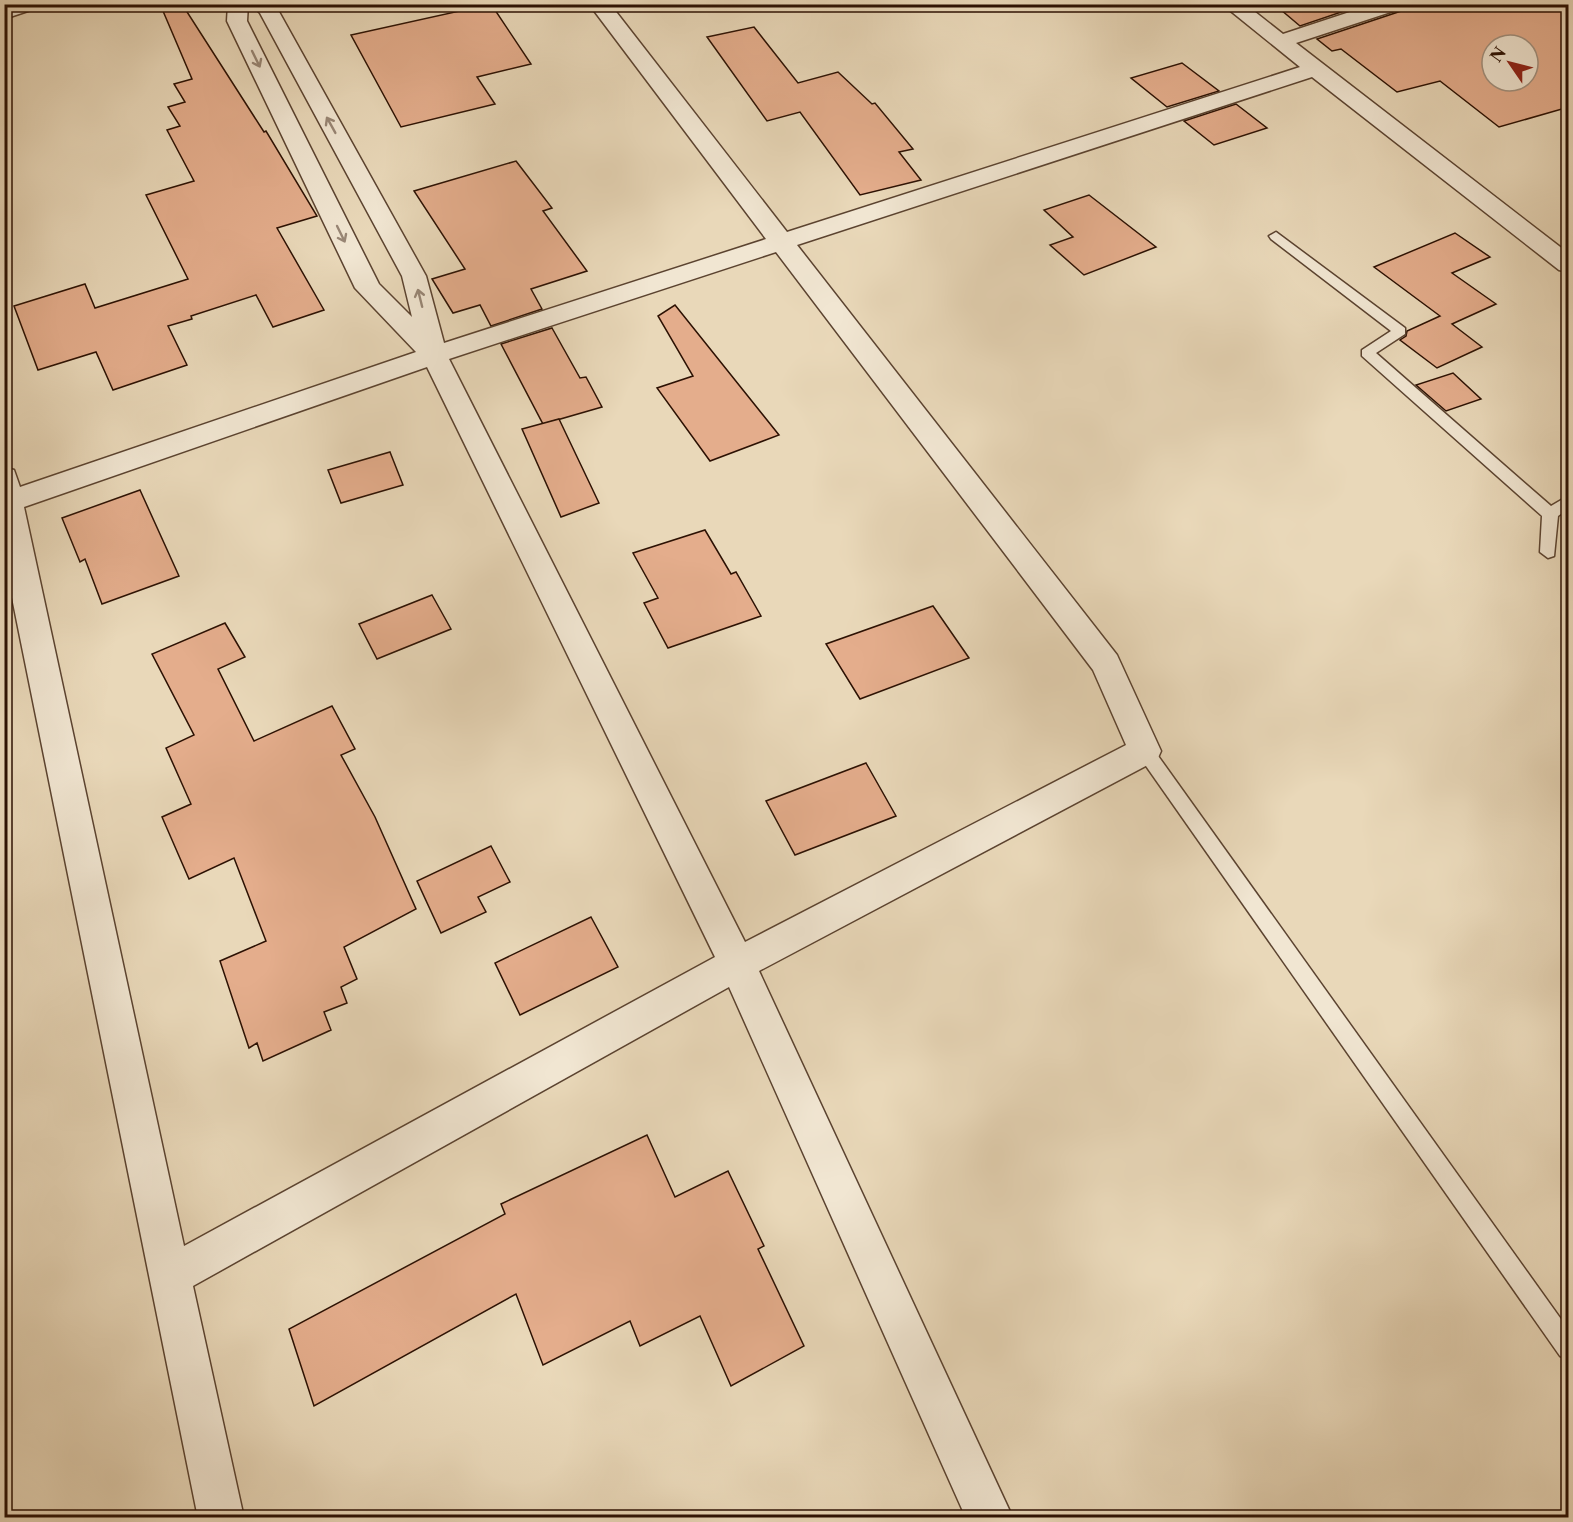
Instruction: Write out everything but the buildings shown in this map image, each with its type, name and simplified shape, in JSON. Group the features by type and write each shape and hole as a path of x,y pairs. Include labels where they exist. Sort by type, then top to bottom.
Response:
{"street":[{"path":"4,13 30,4"},
{"path":"238,4 237,21 368,288 434,355"},
{"path":"260,4 268,10 414,276 434,355 737,964 990,1518"},
{"path":"172,1275 737,964 1145,751 1106,664 599,4"},
{"path":"1232,4 1569,265"},
{"path":"1279,42 1396,4"},
{"path":"221,1518 172,1275 7,506 434,355 1315,69"}],"lane":[{"path":"1276,236 1400,331 1367,353 1550,514"},
{"path":"1550,514 1569,501"},
{"path":"1548,552 1550,514"},
{"path":"1145,751 1569,1348"}]}
